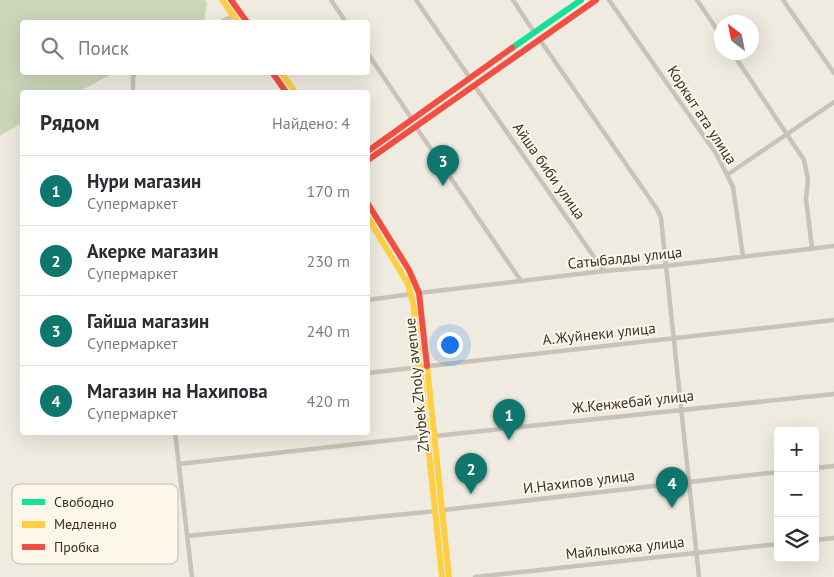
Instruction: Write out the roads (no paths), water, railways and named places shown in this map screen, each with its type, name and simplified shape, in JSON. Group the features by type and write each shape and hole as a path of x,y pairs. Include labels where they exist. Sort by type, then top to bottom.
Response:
{"street":[{"path":"222,0 236,20"},
{"path":"231,0 246,20"},
{"path":"331,0 345,20"},
{"path":"416,0 470,78"},
{"path":"513,0 534,32"},
{"path":"370,150 581,0"},
{"path":"370,159 596,0"},
{"name":"Коркыт ата улица","path":"609,0 717,154 733,187 743,256"},
{"path":"697,0 714,25"},
{"path":"783,0 834,73"},
{"path":"225,20 233,16"},
{"path":"540,40 657,209 660,218 699,577"},
{"path":"370,57 412,119"},
{"path":"737,60 804,160 808,179 806,199 812,248"},
{"path":"133,90 134,75"},
{"path":"274,75 285,90"},
{"path":"283,75 294,90"},
{"name":"Айша биби улица","path":"474,85 604,271"},
{"path":"727,175 834,102"},
{"path":"416,127 521,281"},
{"name":"Zhybek Zholy avenue","path":"370,207 409,270 418,292 435,436 442,577"},
{"name":"Zhybek Zholy avenue","path":"370,222 408,284 411,294 428,436 449,577"},
{"name":"Сатыбалды улица","path":"418,292 834,246"},
{"path":"370,300 411,294"},
{"name":"А.Жуйнеки улица","path":"370,373 834,320"},
{"name":"Ж.Кенжебай улица","path":"435,436 834,394"},
{"path":"175,435 192,577"},
{"path":"179,464 428,436"},
{"path":"819,468 834,466"},
{"name":"И.Нахипов улица","path":"187,536 774,472"},
{"path":"819,540 834,538"},
{"name":"Майлыкожа улица","path":"475,577 774,544"}],"place":[{"name":"Гайша магазин","path":"443,186"},
{"name":"Нури магазин","path":"509,440"},
{"name":"Акерке магазин","path":"471,494"},
{"name":"Магазин на Нахипова","path":"672,508"}]}
